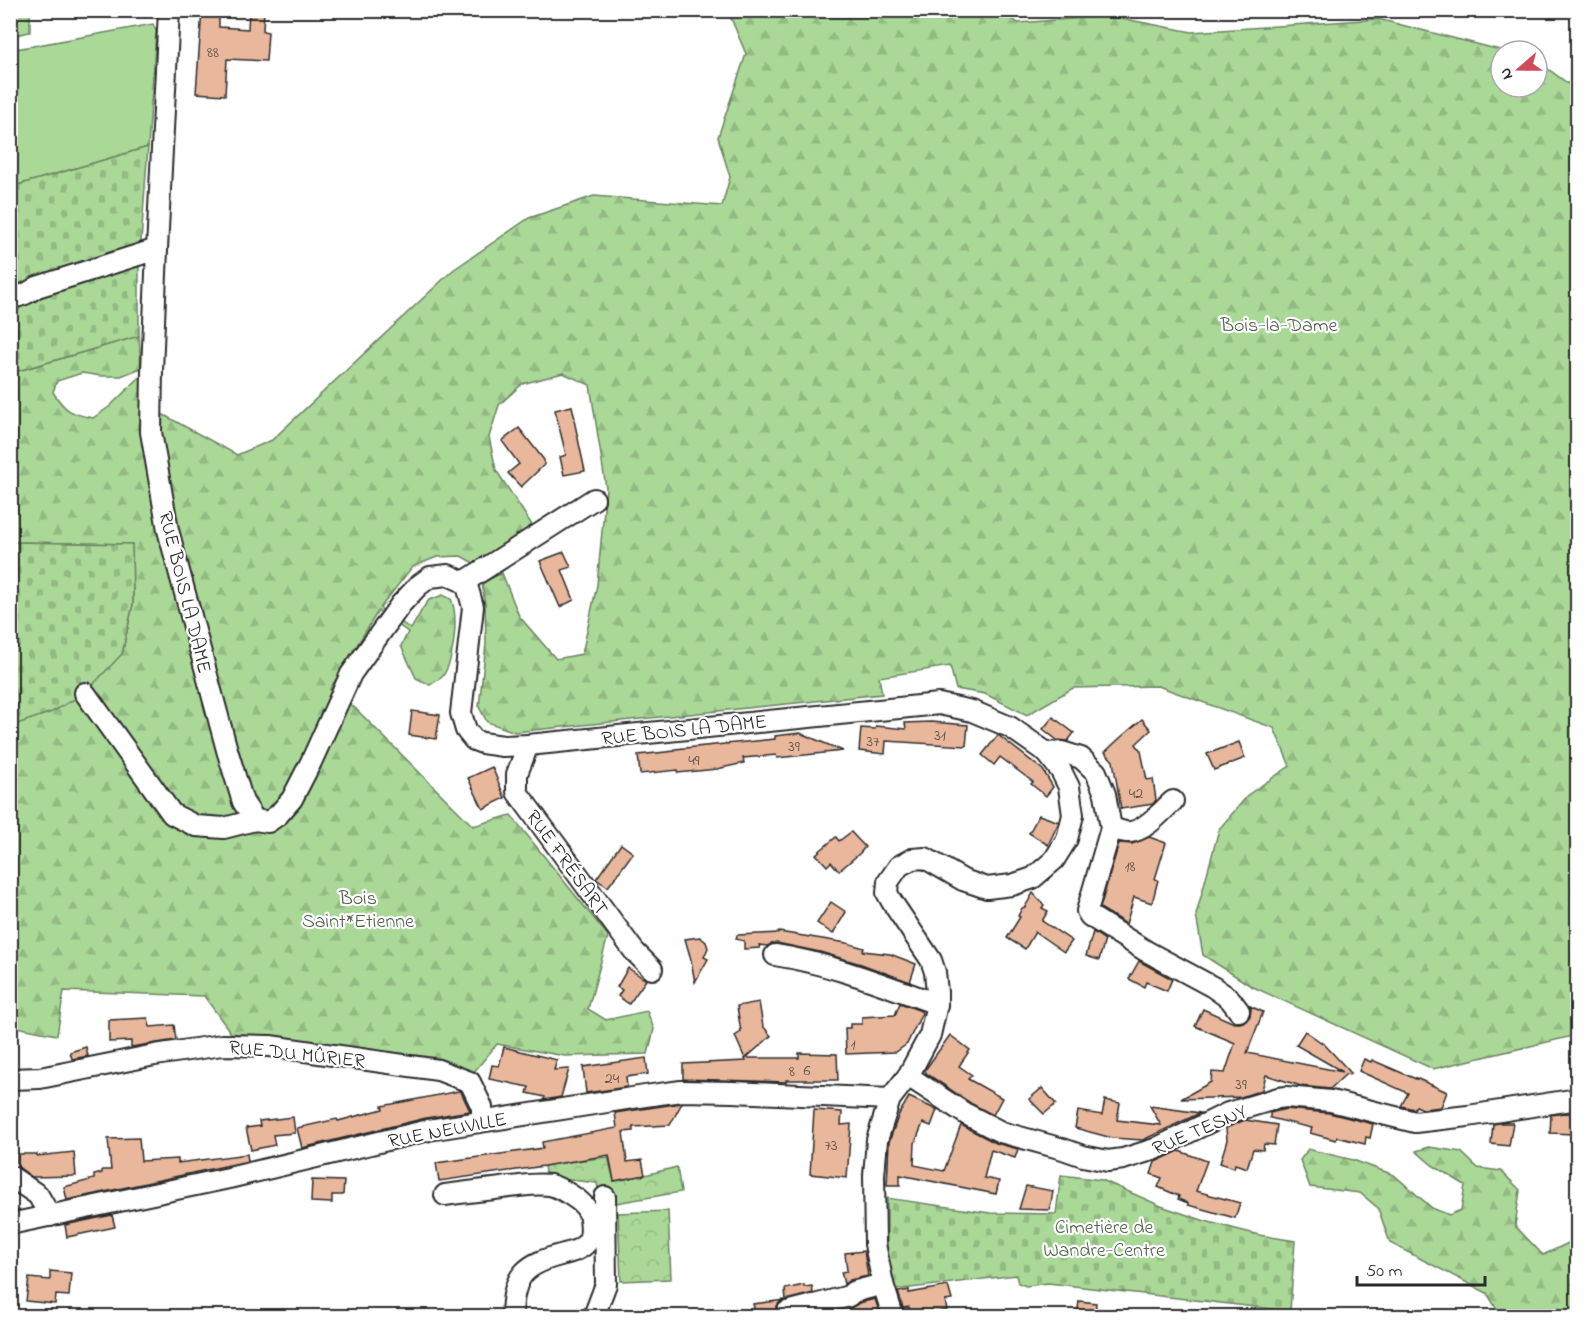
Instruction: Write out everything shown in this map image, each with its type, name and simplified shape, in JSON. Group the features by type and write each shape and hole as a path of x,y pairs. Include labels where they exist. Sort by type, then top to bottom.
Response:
{"street":[{"name":"RUE BOIS LA DAME","path":"169,10 157,249 151,432 168,530 227,750 243,802 255,820"},
{"path":"10,298 19,297 37,287 157,249"},
{"path":"10,289 26,284 37,287"},
{"path":"85,693 172,814 196,826 224,828 255,820 268,822 278,815 292,799 351,674 400,604 417,586 430,577 448,575 464,582 594,499"},
{"name":"RUE BOIS LA DAME","path":"464,582 473,607 461,713 466,730 474,740 482,743 503,746 528,745 939,704 972,711 1010,727 1047,753 1061,771 1069,788 1072,816 1067,839 1054,860 1033,878 1012,885 987,888 963,880 925,858 912,859 899,866 888,882 887,893 931,960 936,972 937,1004 930,1035 908,1076 890,1100 877,1140 874,1175 875,1244 883,1284 893,1317"},
{"name":"RUE FRÉSART","path":"528,745 517,774 517,792 634,951 652,969"},
{"name":"RUE BOIS LA DAME","path":"1047,753 1062,752 1081,758 1096,772 1105,795 1111,828 1088,911 1090,916 1146,951 1213,987 1230,999 1239,1011"},
{"path":"1111,828 1128,833 1138,830 1153,820 1173,801"},
{"path":"776,955 830,967 937,1004"},
{"name":"RUE DU MÛRIER","path":"10,1079 40,1078 155,1055 222,1045 270,1046 438,1070 470,1082 482,1107 482,1121"},
{"name":"RUE TESNY","path":"908,1076 966,1114 1001,1132 1108,1161 1155,1149 1228,1113 1278,1098 1331,1101 1415,1122 1578,1099"},
{"name":"RUE NEUVILLE","path":"10,1224 229,1178 429,1130 681,1091 890,1100"},
{"path":"10,1176 38,1195 50,1215"},
{"path":"445,1195 533,1184 552,1185 574,1197 587,1208 590,1214 589,1240 583,1247 573,1252 536,1263 523,1272 517,1282 512,1304 512,1317"},
{"path":"594,1317 606,1284 605,1197"},
{"path":"787,1312 849,1296 854,1292 883,1284"}],"green space":[{"path":"1001,10 1018,23 1109,16 1192,32 1378,19 1489,47 1489,99 1549,99 1549,70 1578,91 1577,1035 1433,1069 1251,986 1203,955 1196,915 1219,829 1249,794 1290,766 1274,728 1158,686 1073,688 1027,715 985,694 956,689 950,666 879,677 882,694 515,732 487,722 479,707 486,644 482,583 502,573 519,616 556,659 582,654 597,585 606,488 590,385 563,373 522,384 499,405 489,437 496,470 534,528 475,564 461,556 437,557 412,567 380,608 411,629 429,600 443,595 451,599 455,616 454,639 450,661 442,677 430,685 416,678 401,646 408,632 378,611 330,689 355,708 473,826 511,815 608,936 588,1009 606,1020 647,1011 654,1029 648,1054 565,1056 497,1044 473,1073 439,1058 231,1033 204,996 64,991 57,1035 11,1026 11,723 17,724 122,654 133,604 132,544 11,542 11,373 139,336 141,368 121,376 82,373 57,381 53,392 61,404 74,413 93,418 109,407 141,376 147,415 164,415 237,455 272,440 453,270 529,218 594,196 722,206 730,177 718,137 746,54 728,11"},
{"path":"10,11 30,11 30,32 11,36"},
{"path":"153,24 156,31 148,147 11,187 11,50"},
{"path":"148,147 139,268 139,336 11,373 11,187"},
{"path":"11,542 132,544 133,604 122,654 85,693 52,712 17,724 11,723"},
{"path":"1429,1147 1461,1152 1478,1168 1501,1171 1520,1190 1515,1226 1543,1255 1577,1239 1577,1316 1501,1316 1487,1293 1390,1243 1378,1208 1360,1193 1310,1187 1300,1160 1308,1149 1353,1160 1394,1175 1432,1208 1449,1215 1461,1210 1465,1185 1432,1165 1416,1151"},
{"path":"608,1157 614,1181 677,1167 681,1192 616,1203 600,1200 597,1183 546,1177 545,1165"},
{"name":"Cimetière de Wandre-Centre","path":"1061,1175 1102,1180 1161,1206 1205,1221 1259,1235 1295,1241 1290,1311 1048,1283 1026,1286 1018,1283 1016,1275 895,1290 887,1271 887,1198 990,1213 1056,1214"},
{"path":"668,1211 671,1279 621,1281 618,1213"}],"building":[{"path":"202,10 219,10 219,27 248,29 249,10 264,10 263,31 268,32 266,61 227,59 225,95 196,93"},
{"path":"572,406 585,471 564,475 560,457 566,455 555,410"},
{"path":"519,428 544,460 544,465 521,487 508,473 519,464 502,441"},
{"path":"564,552 571,567 562,570 574,600 560,607 540,561"},
{"path":"412,711 440,715 436,739 409,735"},
{"path":"1053,717 1074,733 1068,741 1057,740 1043,729"},
{"path":"1142,719 1151,730 1136,744 1141,751 1147,780 1153,779 1156,800 1153,804 1121,809 1113,761 1105,752"},
{"path":"931,722 968,725 966,746 886,741 885,754 859,751 861,728 875,729 876,726 906,729 905,723"},
{"path":"800,733 843,751 777,758 776,755 743,758 744,763 717,769 640,774 638,755 775,739 775,736"},
{"path":"998,735 1043,770 1053,787 1046,796 1031,784 1033,782 1000,757 994,765 982,755"},
{"path":"1239,742 1245,758 1214,770 1207,754"},
{"path":"492,767 505,798 483,809 468,778"},
{"path":"1039,815 1059,822 1048,845 1029,833"},
{"path":"851,832 865,847 839,871 831,862 827,866 816,854 836,837 839,841"},
{"path":"1149,837 1166,843 1155,879 1158,880 1152,903 1134,897 1126,924 1100,908 1119,843 1132,844"},
{"path":"621,844 633,853 608,887 596,879"},
{"path":"1033,893 1044,905 1042,908 1048,911 1042,921 1072,941 1064,952 1035,932 1025,949 1007,938 1020,917 1018,916 1022,908 1025,907"},
{"path":"831,902 846,912 833,934 817,923"},
{"path":"779,932 847,943 864,948 863,951 890,954 916,964 910,982 861,964 777,943 767,946 759,945 760,948 744,949 744,941 736,939 737,935"},
{"path":"1093,932 1105,940 1099,960 1086,956"},
{"path":"700,937 706,942 708,948 704,957 708,959 695,982 685,939"},
{"path":"1139,961 1172,979 1167,991 1146,982 1144,987 1129,979"},
{"path":"628,968 646,980 629,1004 618,996 622,990 617,987"},
{"path":"759,1002 763,1026 771,1036 746,1058 799,1058 799,1053 837,1054 838,1080 786,1080 786,1082 683,1079 683,1064 746,1061 735,1036 741,1032 737,1006"},
{"path":"900,1003 922,1013 907,1044 896,1052 846,1054 845,1028 850,1028 850,1024 862,1024 862,1017 895,1015"},
{"path":"1250,1006 1263,1012 1247,1053 1343,1072 1296,1045 1305,1031 1325,1045 1351,1073 1346,1074 1330,1089 1301,1086 1266,1075 1262,1090 1241,1097 1181,1099 1211,1082 1212,1072 1225,1073 1235,1043 1195,1026 1203,1009 1234,1023 1240,1023 1246,1021 1250,1016"},
{"path":"148,1018 150,1027 174,1025 176,1040 131,1047 131,1041 109,1042 109,1020"},
{"path":"950,1035 970,1050 959,1066 972,1075 968,1079 1002,1098 993,1115 972,1104 926,1073 925,1070"},
{"path":"86,1047 88,1056 72,1059 70,1052"},
{"path":"504,1047 557,1060 554,1070 569,1069 561,1097 544,1100 545,1097 527,1093 529,1087 489,1079 492,1065 499,1066"},
{"path":"646,1058 648,1074 626,1077 627,1087 586,1093 583,1067"},
{"path":"1364,1059 1371,1062 1372,1060 1447,1092 1441,1107 1423,1109 1416,1106 1414,1109 1401,1106 1408,1093 1359,1071"},
{"path":"1042,1088 1056,1104 1044,1114 1029,1099"},
{"path":"459,1091 470,1111 426,1118 302,1148 297,1128 337,1119 338,1121 383,1109 382,1106"},
{"path":"909,1097 937,1110 931,1126 923,1123 915,1143 914,1165 944,1171 961,1125 996,1143 1018,1149 1015,1158 991,1150 984,1178 999,1181 996,1194 900,1175 900,1185 887,1185 889,1142 899,1114"},
{"path":"1105,1100 1120,1103 1117,1120 1161,1125 1150,1106 1200,1113 1143,1140 1112,1138 1075,1128 1078,1111 1102,1115"},
{"path":"682,1103 670,1125 633,1127 633,1131 623,1132 627,1162 642,1160 645,1175 614,1181 609,1155 439,1181 436,1163 543,1148 542,1142 617,1128 615,1113"},
{"path":"1286,1109 1329,1113 1373,1124 1370,1138 1366,1137 1365,1144 1337,1137 1336,1140 1310,1133 1312,1128 1270,1118 1270,1113"},
{"path":"814,1110 842,1112 841,1125 851,1124 847,1178 810,1174"},
{"path":"1577,1114 1574,1134 1550,1133 1551,1115"},
{"path":"293,1117 295,1133 273,1135 275,1145 251,1150 246,1128 260,1126 259,1121"},
{"path":"1245,1120 1277,1125 1274,1145 1264,1144 1263,1150 1253,1149 1247,1168 1235,1164 1234,1168 1220,1163 1227,1140 1226,1128"},
{"path":"1513,1123 1509,1146 1491,1144 1493,1124"},
{"path":"139,1138 141,1161 178,1159 178,1163 247,1154 248,1161 67,1200 64,1187 94,1179 94,1175 102,1173 102,1170 111,1170 108,1139"},
{"path":"1179,1151 1207,1161 1196,1191 1240,1203 1235,1218 1188,1205 1178,1199 1179,1196 1158,1187 1162,1178 1151,1174 1155,1162"},
{"path":"74,1152 76,1176 32,1177 17,1166 17,1154 37,1154 37,1156"},
{"path":"312,1180 344,1181 343,1195 332,1195 332,1203 311,1202"},
{"path":"1026,1186 1053,1191 1050,1210 1019,1209"},
{"path":"112,1215 115,1227 67,1237 65,1225"},
{"path":"864,1251 868,1276 850,1280 844,1284 841,1272 847,1271 845,1253"},
{"path":"50,1271 71,1273 69,1296 56,1295 55,1304 26,1301 29,1278 50,1280"},
{"path":"804,1285 804,1287 812,1286 813,1293 786,1300 785,1289"},
{"path":"948,1286 952,1300 945,1301 947,1310 929,1314 929,1317 911,1317 909,1307 903,1308 898,1292 909,1290 909,1293"},
{"path":"875,1299 881,1317 850,1317 849,1309 859,1303"},
{"path":"785,1300 776,1308 776,1317 756,1317 753,1304"},
{"path":"1079,1301 1096,1303 1095,1317 1077,1317"}],"park label":[{"name":"Bois-la-Dame","path":"1279,324"},
{"name":"Bois Saint*Etienne","path":"358,908"}]}
